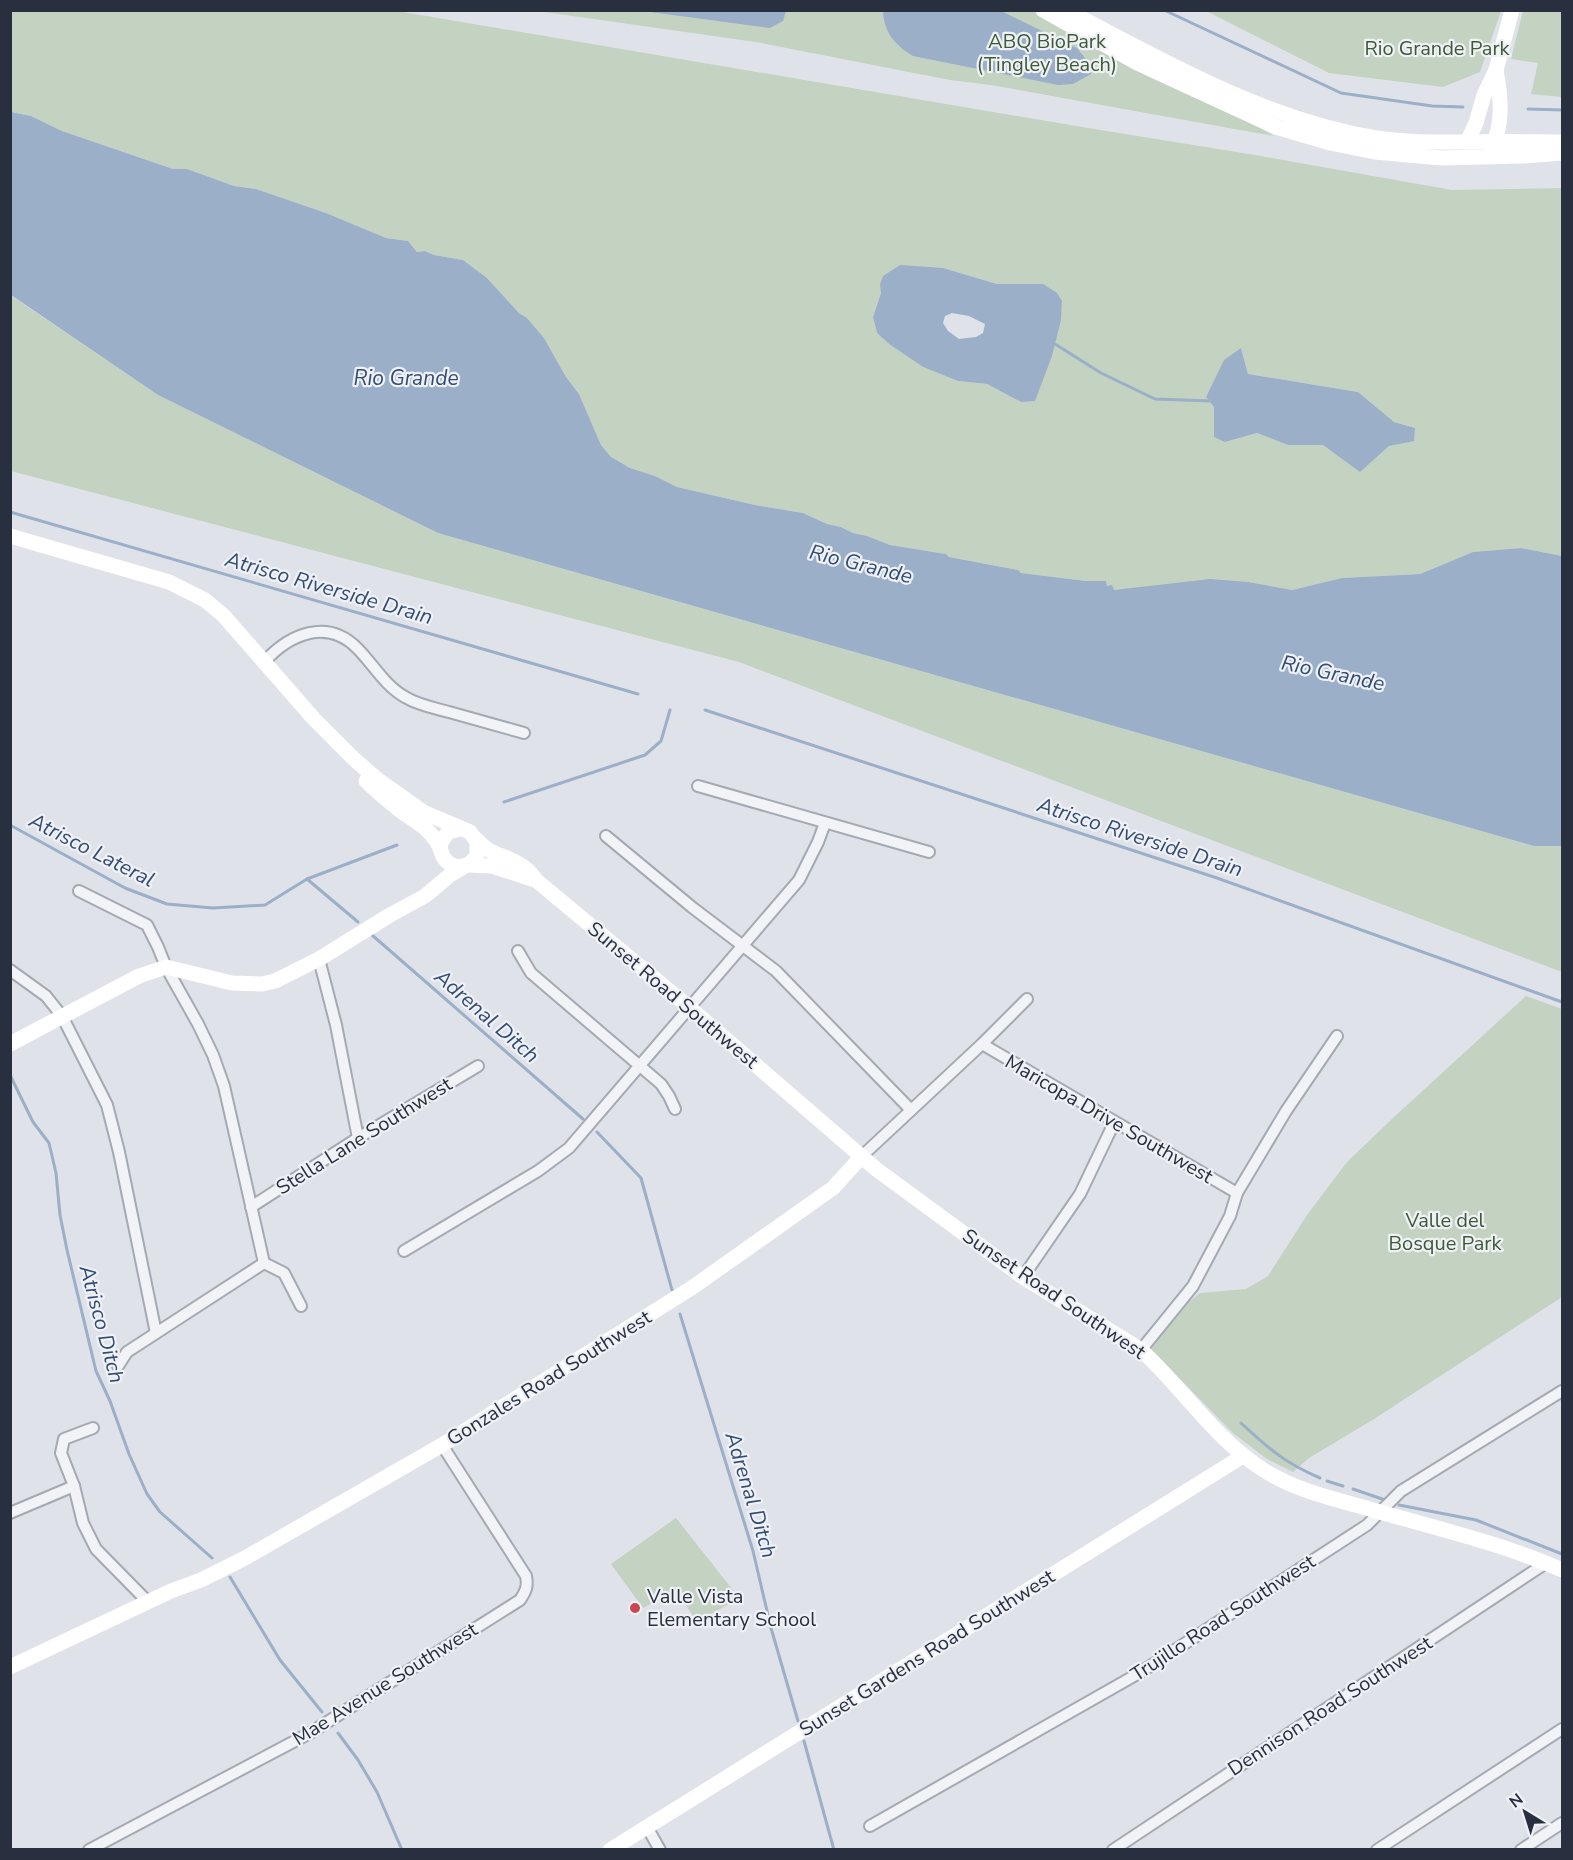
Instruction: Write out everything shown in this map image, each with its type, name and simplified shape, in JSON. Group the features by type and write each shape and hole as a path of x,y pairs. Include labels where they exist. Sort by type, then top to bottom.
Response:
{"street":[{"path":"1043,10 1137,63 1276,127 1330,143 1375,152 1441,158 1563,153"},
{"path":"1066,10 1221,90 1280,113 1338,130 1378,138 1441,143 1563,142"},
{"path":"1467,142 1496,70 1512,10"},
{"path":"1487,157 1501,124 1496,70"},
{"path":"10,536 169,582 206,600 265,661 354,770 387,801 433,835 444,861 455,867 466,865"},
{"path":"265,661 291,639 302,634 321,631 336,634 351,642 389,685 407,698 524,733"},
{"path":"13,1043 139,976 166,967 232,983 254,985 275,981 319,959 430,893 477,855 478,845 470,832 425,813 377,779 314,719"},
{"path":"698,786 929,852"},
{"path":"404,1251 557,1159 569,1148 799,880 825,823"},
{"path":"390,915 432,882 438,871 442,839 454,829 460,829"},
{"path":"606,836 693,908 776,971 911,1110"},
{"name":"Sunset Road Southwest","path":"476,839 490,852 519,864 876,1169 1023,1277 1141,1350 1243,1456 1283,1481 1306,1491 1563,1570"},
{"name":"Sunset Road Southwest","path":"466,865 492,866 537,881"},
{"path":"79,891 147,925 159,947 166,967 213,1054 224,1086 264,1263 284,1274 301,1306"},
{"path":"518,951 531,973 641,1066 665,1090 675,1109"},
{"path":"319,959 336,1025 358,1138"},
{"path":"10,970 46,996 62,1016 107,1105 119,1152 156,1333"},
{"name":"Gonzales Road Southwest","path":"10,1667 245,1558 442,1445 693,1287 832,1188 862,1156 1027,999"},
{"path":"1141,1350 1193,1286 1230,1216 1236,1193 1286,1111 1337,1036"},
{"name":"Maricopa Drive Southwest","path":"982,1044 1114,1124 1236,1193"},
{"name":"Stella Lane Southwest","path":"251,1207 358,1138 478,1066"},
{"path":"1023,1277 1080,1194 1114,1124"},
{"path":"118,1366 127,1352 264,1263"},
{"name":"Trujillo Road Southwest","path":"870,1826 1141,1672 1367,1525 1392,1497 1401,1491 1563,1392"},
{"path":"93,1428 64,1439 61,1454 74,1486 83,1523 96,1549 148,1602"},
{"name":"Mae Avenue Southwest","path":"89,1850 310,1733 520,1600 527,1584 523,1570 442,1445"},
{"name":"Sunset Gardens Road Southwest","path":"610,1850 1243,1456"},
{"path":"10,1513 74,1486"},
{"name":"Dennison Road Southwest","path":"1113,1850 1546,1563"},
{"path":"1377,1850 1563,1729"},
{"path":"1521,1850 1563,1824"},
{"path":"647,1827 660,1850"}],"green space":[{"path":"11,11 397,11 1452,190 1562,188 1562,556 1521,548 1473,552 1420,574 1342,578 1292,590 1248,582 1114,590 1107,586 1106,581 1086,581 1021,573 1018,570 949,557 946,554 890,545 827,524 803,513 755,505 677,487 655,476 630,468 611,457 601,445 579,394 566,377 544,338 487,278 463,260 434,255 425,251 417,252 408,241 386,238 326,213 256,189 234,186 187,169 173,169 62,131 31,116 11,112","holes":["943,268 997,284 1043,284 1062,301 1056,339 1035,400 1021,402 987,384 958,381 923,367 877,333 873,317 881,293","1241,348 1248,374 1358,392 1394,422 1415,428 1389,446 1360,471 1323,445 1288,445 1257,433 1225,442 1214,407 1206,397 1224,361"]},
{"name":"ABQ BioPark (Tingley Beach)","path":"537,11 1059,11 1274,136 991,85 950,80 756,42"},
{"name":"Rio Grande Park","path":"1206,11 1501,11 1480,72 1443,87 1329,73"},
{"path":"1523,11 1562,11 1562,97 1531,94 1538,63 1511,59"},
{"path":"10,295 158,395 438,533 1534,846 1562,846 1562,972 739,662 11,471"},
{"name":"Valle del Bosque Park","path":"1526,996 1562,1009 1562,1297 1374,1419 1309,1458 1293,1472 1267,1459 1233,1433 1182,1381 1147,1350 1177,1312 1200,1293 1246,1289 1268,1276 1307,1215 1347,1162"},
{"path":"676,1518 739,1598 697,1622 676,1590 643,1608 611,1564"}],"water":[{"path":"643,11 786,11 783,21 770,28"},
{"path":"883,11 1001,11 1077,48 1089,63 1091,74 1073,84 1058,85 913,56 901,47 888,32"},
{"name":"Rio Grande","path":"11,112 31,116 62,131 173,169 187,169 234,186 256,189 326,213 386,238 408,241 417,252 425,251 434,255 463,260 487,278 544,338 566,377 579,394 601,445 611,457 630,468 655,476 677,487 755,505 803,513 827,524 890,545 946,554 949,557 1018,570 1021,573 1086,581 1106,581 1107,586 1112,585 1114,590 1210,579 1248,582 1292,590 1342,578 1420,574 1473,552 1521,548 1562,556 1562,846 1534,846 438,533 158,395 11,295"},
{"path":"900,265 943,268 997,284 1043,284 1057,293 1062,301 1061,320 1052,356 1035,401 1021,402 987,384 958,381 923,367 889,344 877,333 873,317 881,293 880,284 883,276","holes":["952,313 969,316 985,324 983,333 976,337 959,339 948,331 943,323 945,316"]},
{"path":"1241,348 1248,374 1358,392 1394,422 1415,428 1414,441 1389,446 1360,472 1323,445 1288,445 1257,433 1225,442 1214,437 1214,407 1206,397 1224,360"}],"waterway":[{"path":"1164,10 1341,93 1432,106 1463,107"},
{"path":"1528,109 1562,110"},
{"path":"1055,344 1101,373 1155,399 1211,401"},
{"name":"Atrisco Riverside Drain","path":"10,512 638,694"},
{"path":"504,802 645,755 661,741 670,710"},
{"name":"Atrisco Riverside Drain","path":"705,710 1217,878 1562,1002"},
{"name":"Atrisco Lateral","path":"10,825 125,888 167,904 213,908 265,905 307,879 397,845"},
{"name":"Adrenal Ditch","path":"307,879 358,922"},
{"name":"Adrenal Ditch","path":"372,935 583,1119"},
{"name":"Atrisco Ditch","path":"10,1075 33,1122 49,1143 56,1173 60,1215 67,1250 96,1371 110,1401 129,1454 147,1494 160,1512 212,1558"},
{"name":"Adrenal Ditch","path":"597,1132 641,1178 672,1290"},
{"name":"Adrenal Ditch","path":"680,1314 753,1551 771,1628 798,1721"},
{"name":"Atrisco Lateral","path":"1241,1423 1278,1455 1320,1478"},
{"name":"Atrisco Lateral","path":"1327,1481 1343,1486"},
{"name":"Atrisco Lateral","path":"1353,1489 1385,1500"},
{"name":"Atrisco Lateral","path":"1399,1505 1476,1520 1562,1554"},
{"name":"Atrisco Ditch","path":"230,1577 280,1660 322,1712"},
{"name":"Atrisco Ditch","path":"338,1733 377,1792 402,1850"},
{"name":"Adrenal Ditch","path":"804,1741 834,1850"}],"place":[{"name":"Valle Vista Elementary School","path":"635,1608"}]}
